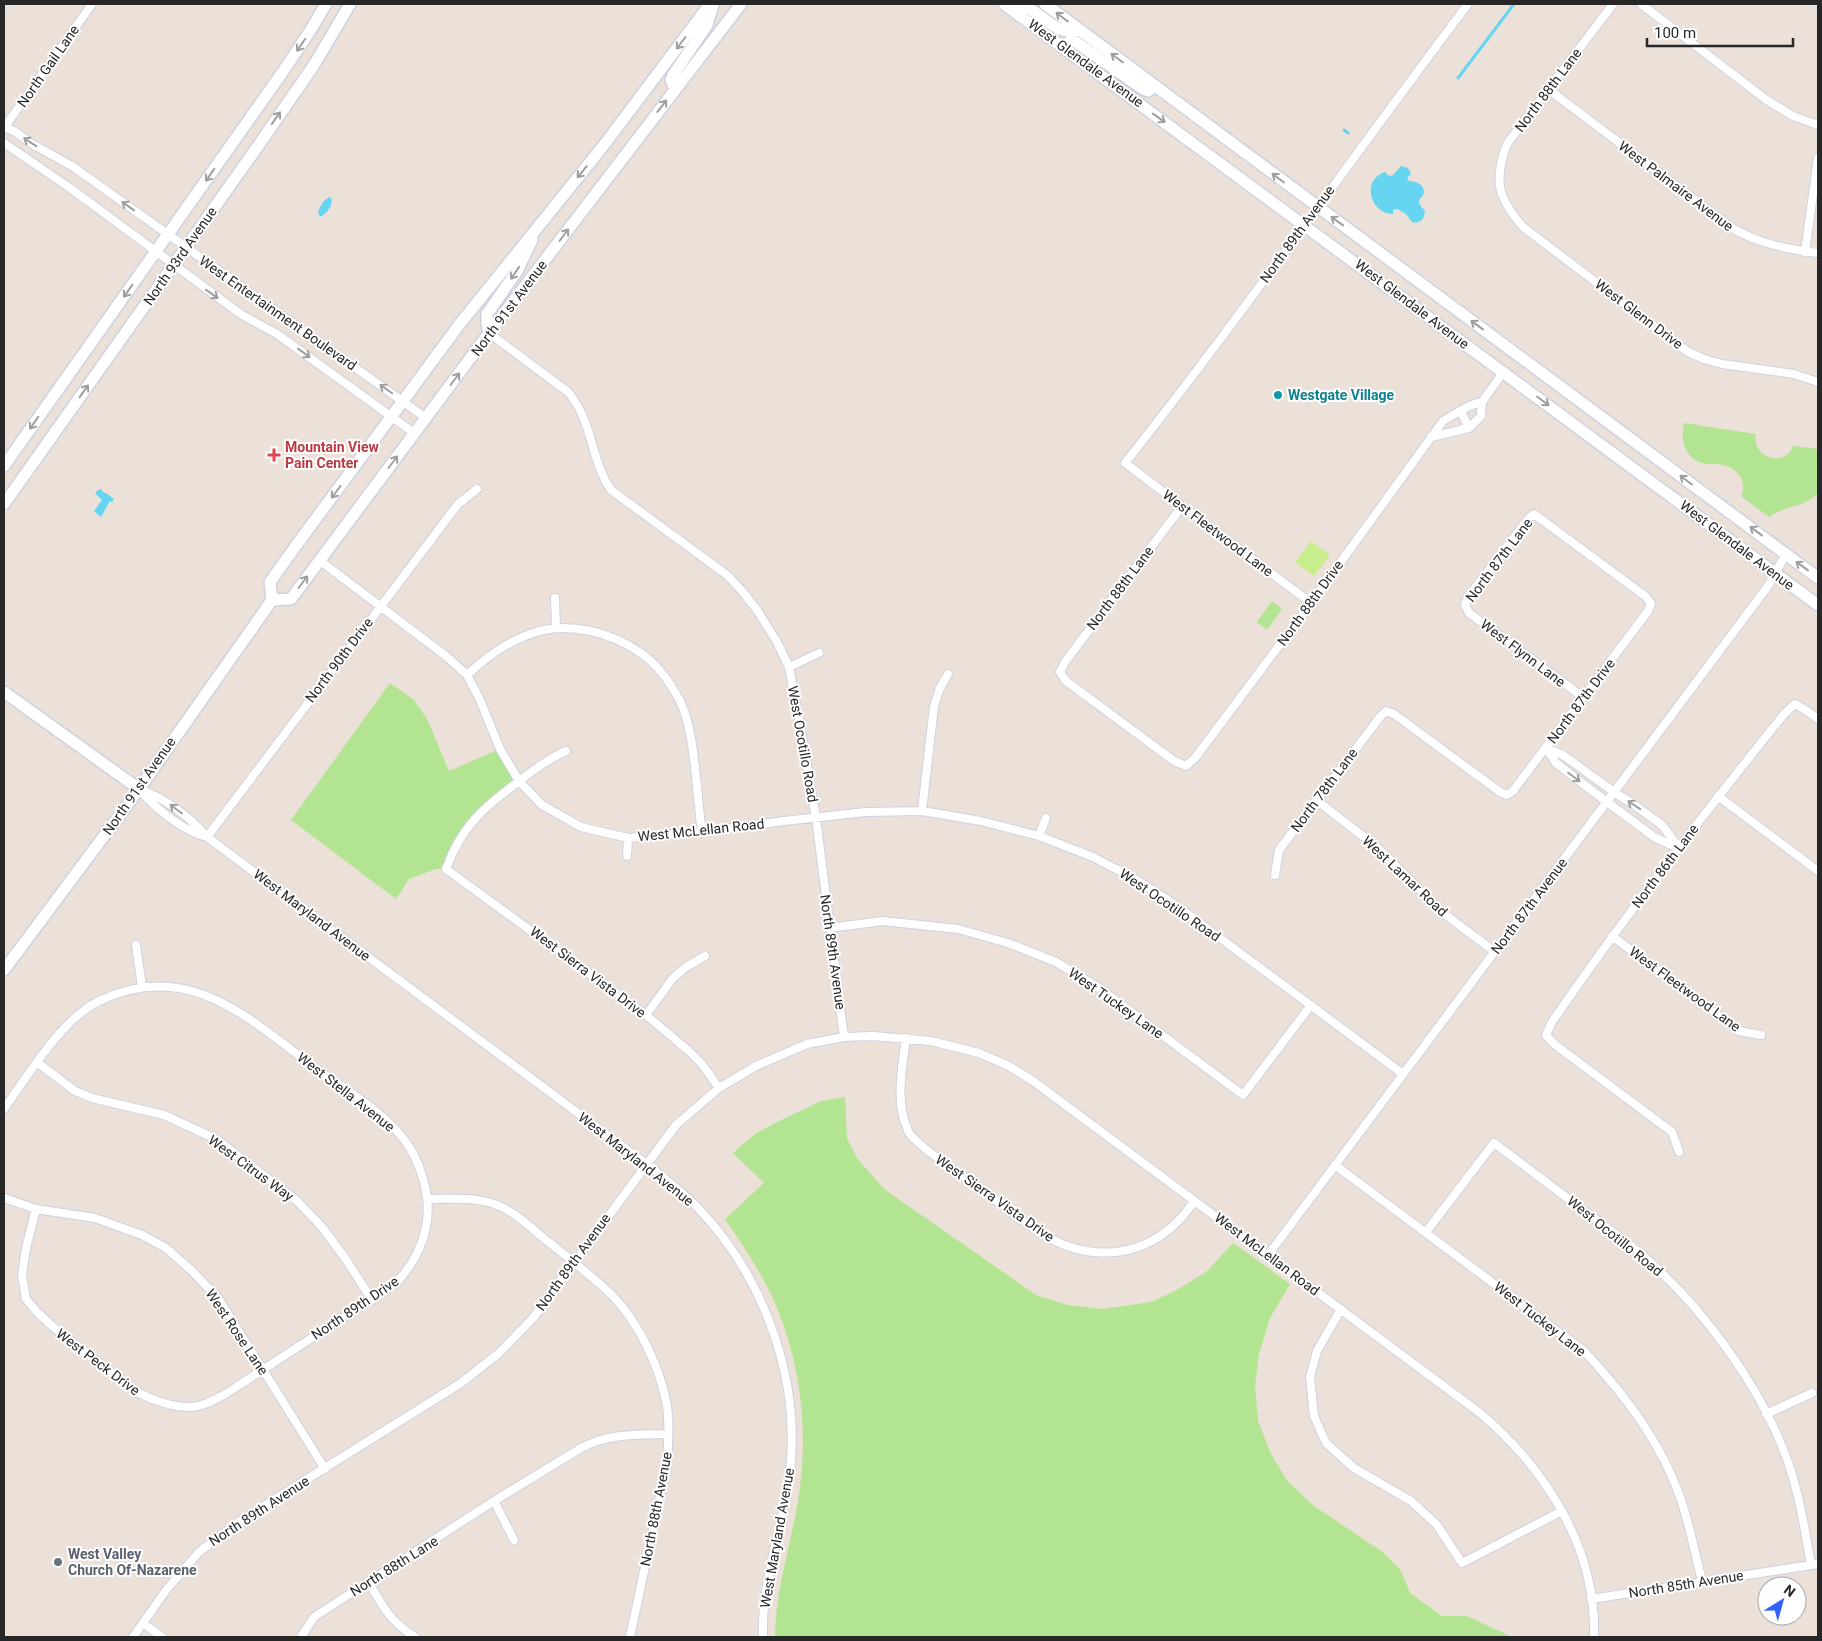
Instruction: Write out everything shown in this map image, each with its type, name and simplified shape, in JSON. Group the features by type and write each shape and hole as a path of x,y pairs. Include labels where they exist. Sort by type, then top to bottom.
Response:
{"main road":[{"name":"North 93rd Avenue","path":"4,466 282,73 326,4"},
{"name":"North 93rd Avenue","path":"4,504 314,65 350,4"},
{"path":"675,89 671,80 672,75 707,25 712,4"},
{"name":"North 91st Avenue","path":"4,970 139,789 272,600 270,582 459,325 604,145 712,4"},
{"name":"North 91st Avenue","path":"272,600 291,599 489,333 741,4"},
{"name":"West Glendale Avenue","path":"1004,4 1818,605"},
{"path":"1015,4 1030,9 1060,30 1068,32 1080,30"},
{"name":"West Glendale Avenue","path":"1044,4 1818,578"},
{"path":"1064,47 1070,41 1076,42 1143,89 1148,91 1155,86"},
{"path":"489,333 487,314 524,258 536,229"},
{"path":"1504,372 1516,354"},
{"name":"West Maryland Avenue","path":"4,692 139,789"}],"street":[{"name":"North Gail Lane","path":"4,128 92,4"},
{"name":"North 89th Avenue","path":"1125,463 1212,351 1468,4"},
{"name":"North 88th Lane","path":"1498,182 1499,164 1506,144 1613,4"},
{"path":"1641,4 1768,101 1793,116 1818,125"},
{"name":"West Palmaire Avenue","path":"1548,89 1732,228 1758,241 1805,252 1818,253"},
{"name":"West Entertainment Boulevard","path":"4,128 14,131 32,144 72,166 426,418"},
{"name":"West Entertainment Boulevard","path":"4,143 242,315 289,342 414,433"},
{"path":"1805,252 1818,158"},
{"name":"West Glenn Drive","path":"1498,182 1510,212 1523,227 1688,352 1722,364 1794,374 1818,382"},
{"name":"West Ocotillo Road","path":"489,333 568,392 577,403 584,416 603,478 611,490 727,575 743,592 758,613 789,667 802,730 816,818 866,812 922,812 981,821 1039,836 1094,858 1137,880 1177,906 1403,1074"},
{"name":"North 88th Drive","path":"1469,428 1481,416 1482,402 1504,372"},
{"name":"North 88th Drive","path":"1186,766 1195,758 1311,603 1443,420 1461,412 1471,404 1482,402"},
{"path":"1431,437 1469,428 1461,412"},
{"name":"West Fleetwood Lane","path":"1125,463 1311,603"},
{"name":"North 90th Drive","path":"207,837 458,504 477,489"},
{"name":"North 88th Lane","path":"1182,506 1065,662 1060,672 1066,681 1174,762 1186,766"},
{"name":"North 87th Lane","path":"1465,605 1468,597 1534,514 1644,596 1650,603"},
{"name":"North 87th Avenue","path":"1268,1255 1770,583 1786,554"},
{"name":"West McLellan Road","path":"319,560 446,656 467,675 480,700 500,748 519,781 542,805 581,827 628,838 702,832 816,818"},
{"path":"555,598 556,628"},
{"name":"North 87th Drive","path":"1386,711 1394,714 1500,792 1507,795 1513,791 1546,748 1648,611 1650,603"},
{"name":"West Flynn Lane","path":"1465,605 1470,613 1583,698"},
{"path":"467,675 507,645 531,633 556,628 587,630 624,642 643,654 659,669 680,702 688,726 702,832"},
{"name":"West Ocotillo Road","path":"789,667 819,653"},
{"path":"922,812 934,706 940,688 948,674"},
{"name":"North 86th Lane","path":"1680,1152 1672,1132 1554,1044 1546,1035 1552,1022 1612,936 1718,796 1785,713 1794,704 1818,719"},
{"name":"North 78th Lane","path":"1274,874 1279,850 1386,711"},
{"path":"1546,748 1564,754 1662,825 1679,848"},
{"path":"1546,748 1556,764 1654,837 1679,848"},
{"path":"519,781 548,760 566,751"},
{"name":"West Sierra Vista Drive","path":"519,781 492,800 478,815 453,848 446,869 646,1015 689,1051 719,1088"},
{"name":"West Maryland Avenue","path":"139,789 154,805 181,825 195,834 207,837 646,1164 699,1209 732,1250 762,1304 781,1357 790,1416 791,1457 785,1501 765,1594 763,1637"},
{"path":"1718,796 1818,871"},
{"name":"West Lamar Road","path":"1316,800 1377,847 1443,913 1495,952"},
{"name":"North 89th Avenue","path":"133,1637 167,1589 199,1552 240,1521 461,1383 499,1353 533,1318 676,1125 719,1088 756,1066 792,1050 808,1044 844,1037 816,818"},
{"path":"1039,836 1046,818"},
{"path":"1644,830 1653,819"},
{"path":"627,856 628,838"},
{"name":"West Tuckey Lane","path":"830,928 883,921 958,929 1008,943 1056,962 1099,988 1243,1094 1311,1005"},
{"name":"West Fleetwood Lane","path":"1612,936 1739,1031 1761,1035"},
{"path":"4,1109 64,1028 84,1010 113,995 142,987 136,945"},
{"path":"646,1015 673,978 686,967 705,956"},
{"name":"West Stella Avenue","path":"142,987 163,986 196,992 225,1003 380,1115 403,1138 418,1162 427,1199"},
{"name":"West McLellan Road","path":"844,1037 906,1038 954,1046 979,1053 1006,1065 1051,1094 1480,1413 1502,1432 1534,1467 1562,1512 1583,1563 1592,1599"},
{"name":"West Sierra Vista Drive","path":"906,1038 901,1084 902,1115 909,1134 928,1151 1045,1236 1082,1251 1105,1253 1133,1249 1174,1226 1195,1200"},
{"name":"West Citrus Way","path":"38,1063 75,1091 92,1098 164,1115 216,1139 296,1200 322,1227 372,1300"},
{"name":"West Ocotillo Road","path":"1426,1232 1494,1143 1660,1270 1728,1350 1766,1414 1789,1465 1815,1564"},
{"name":"West Tuckey Lane","path":"1335,1165 1584,1351 1614,1383 1648,1432 1681,1498 1702,1581"},
{"name":"West Rose Lane","path":"4,1198 36,1209 95,1218 142,1234 166,1248 218,1298 324,1469"},
{"path":"427,1199 466,1199 493,1203 511,1213 573,1262"},
{"name":"North 89th Drive","path":"263,1369 396,1283 408,1270 418,1252 426,1227 427,1199"},
{"name":"West Peck Drive","path":"36,1209 26,1248 22,1275 26,1299 52,1326 134,1390 149,1399 172,1405 198,1406 227,1393 263,1369"},
{"name":"North 88th Avenue","path":"573,1262 613,1296 644,1338 659,1376 667,1407 667,1463 630,1637"},
{"path":"1341,1309 1329,1326 1317,1351 1310,1377 1314,1416 1326,1443 1354,1468 1411,1501 1437,1525 1462,1563 1562,1512"},
{"path":"1766,1414 1812,1393"},
{"name":"North 88th Lane","path":"301,1637 314,1616 494,1501 596,1440 625,1436 668,1434"},
{"path":"494,1501 514,1540"},
{"name":"North 85th Avenue","path":"1592,1599 1815,1564"},
{"path":"368,1581 388,1615 402,1629 415,1637"},
{"path":"1592,1599 1594,1637"},
{"path":"143,1623 162,1637"}],"green space":[{"path":"1684,423 1756,434 1756,442 1759,449 1763,454 1770,457 1783,457 1789,453 1793,446 1818,449 1818,492 1808,501 1782,510 1769,517 1741,496 1743,485 1737,472 1720,464 1708,464 1697,461 1688,453 1683,435"},
{"path":"1311,541 1330,555 1314,576 1295,562"},
{"path":"1272,601 1282,609 1267,630 1257,622"},
{"path":"390,683 414,700 427,719 449,771 500,749 519,781 478,815 446,869 436,869 409,879 396,899 291,820"},
{"path":"845,1097 847,1139 857,1158 884,1189 1036,1295 1067,1305 1103,1309 1151,1302 1175,1291 1206,1272 1233,1243 1290,1284 1270,1318 1259,1354 1255,1386 1258,1421 1271,1454 1288,1482 1314,1506 1384,1553 1401,1571 1410,1593 1442,1616 1467,1616 1512,1637 775,1637 781,1581 794,1525 800,1487 803,1441 802,1418 800,1396 791,1351 777,1308 760,1273 725,1219 764,1183 733,1153 755,1134 775,1123 821,1101"}],"water":[{"path":"1401,166 1408,168 1411,174 1407,178 1409,181 1418,183 1422,186 1424,192 1419,202 1425,212 1424,217 1419,222 1412,222 1406,214 1397,209 1393,210 1393,214 1385,212 1373,202 1371,187 1373,181 1378,175 1386,172 1387,175 1392,176"},
{"path":"329,197 332,201 331,206 320,217 318,211 323,202"},
{"path":"101,489 114,499 112,502 110,501 101,517 94,511 102,500 95,493"}],"waterway":[{"path":"1458,78 1514,4"},
{"path":"1344,130 1348,133"}],"place":[{"name":"Westgate Village","path":"1278,395"},
{"name":"Mountain View Pain Center","path":"274,455"},
{"name":"West Valley Church Of-Nazarene","path":"58,1562"}]}
